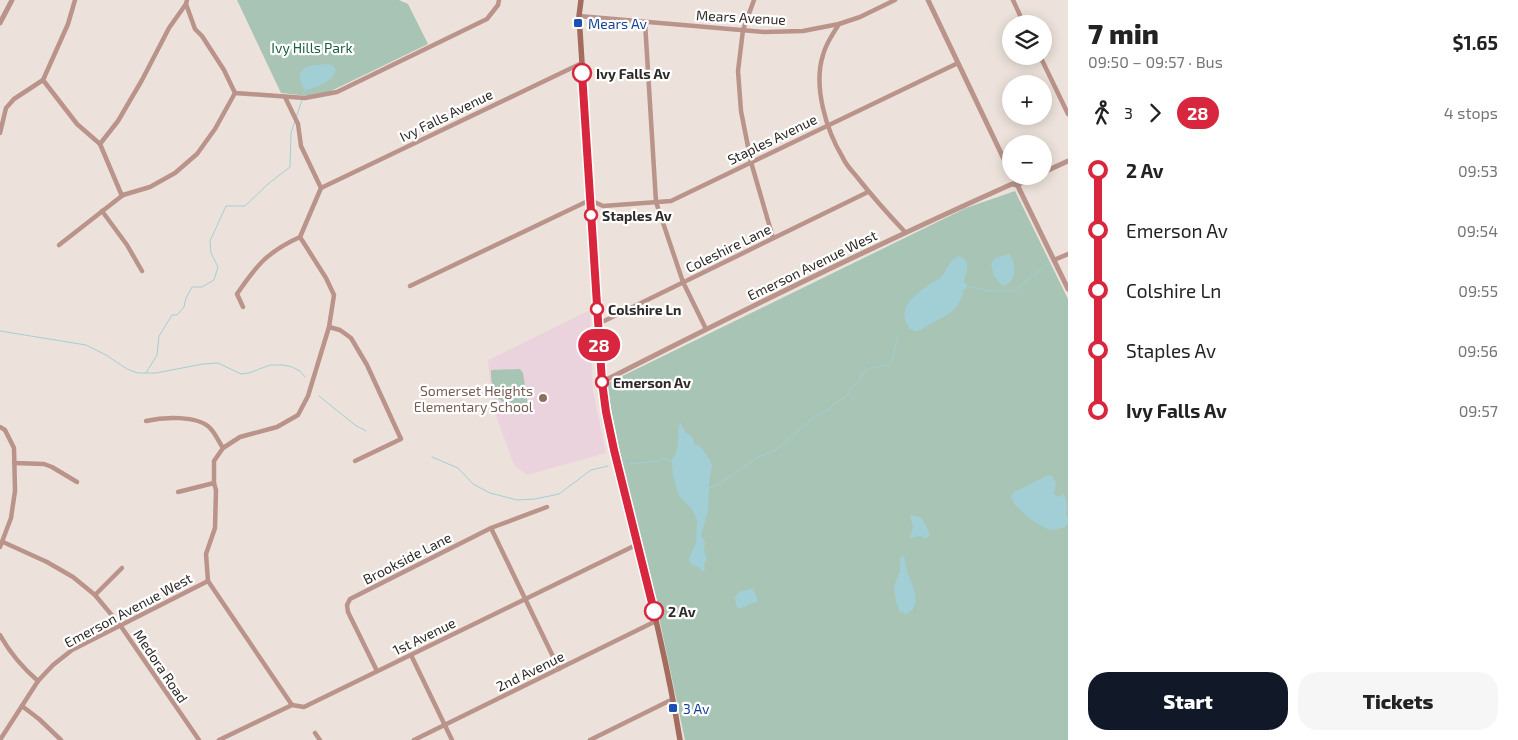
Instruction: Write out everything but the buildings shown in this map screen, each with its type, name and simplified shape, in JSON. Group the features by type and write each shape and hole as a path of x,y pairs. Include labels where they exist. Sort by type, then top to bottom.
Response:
{"main road":[{"path":"581,0 579,16 602,382 610,429 674,699 680,740"}],"street":[{"path":"0,23 12,0"},
{"path":"0,134 6,108 14,99 43,80 68,24 75,0"},
{"path":"236,93 305,98 337,92 487,19 498,5 499,0"},
{"path":"754,0 743,30 738,71 741,111 751,162 773,238"},
{"name":"Mears Avenue","path":"579,16 764,32 803,31 860,18 895,0"},
{"path":"928,0 1002,154"},
{"path":"1013,0 1020,15"},
{"path":"100,144 118,121 169,28 186,2"},
{"path":"186,2 195,28 224,70 236,93"},
{"path":"645,22 656,202 683,282 706,329"},
{"path":"839,24 826,47 820,72 820,90 827,125 843,158 868,192 905,232"},
{"name":"Ivy Falls Avenue","path":"321,188 582,63"},
{"name":"Staples Avenue","path":"590,200 603,206 671,201 958,63"},
{"path":"1044,65 1068,114"},
{"path":"43,80 77,124 100,144 123,195"},
{"path":"59,246 123,195 150,186 175,173 196,154 215,129 236,93"},
{"path":"243,307 237,294 266,256 300,238 321,188 301,146 298,124 285,97"},
{"path":"1052,168 1068,161"},
{"name":"Emerson Avenue West","path":"602,382 905,232 1010,185"},
{"path":"1017,185 1068,289"},
{"name":"Coleshire Lane","path":"598,324 868,192"},
{"path":"410,286 590,200"},
{"path":"102,211 127,245 142,271"},
{"path":"292,705 208,581 206,554 215,528 216,490 214,483 214,461 223,448 240,437 277,426 298,415 308,396 330,327 334,295 326,278 300,238"},
{"path":"1054,260 1068,254"},
{"path":"330,327 340,330 351,338 367,365 401,439 355,461"},
{"path":"146,421 158,418 196,420 210,428 223,448"},
{"path":"0,427 5,430 14,448 15,491 12,518 0,547"},
{"path":"14,463 44,464 56,468 77,482"},
{"path":"178,492 214,483"},
{"name":"Brookside Lane","path":"377,672 348,612 347,605 350,599 491,528 547,506"},
{"path":"491,528 559,669"},
{"name":"Medora Road","path":"3,542 47,562 66,573 95,595 120,625 199,740"},
{"name":"1st Avenue","path":"219,740 292,705 304,708 638,544"},
{"path":"95,595 122,568"},
{"name":"Emerson Avenue West","path":"22,706 38,681 53,665 72,650 208,581"},
{"name":"2nd Avenue","path":"414,740 656,621"},
{"path":"0,635 7,649 26,671 38,681"},
{"path":"411,655 452,740"},
{"path":"590,740 674,699"},
{"path":"0,740 22,706 62,740"},
{"path":"315,733 320,740"}],"shaded area":[{"name":"Somerset Heights Elementary School","path":"590,310 593,391 606,453 527,475 514,465 492,405 488,360"}],"green space":[{"name":"Ivy Hills Park","path":"237,0 399,0 408,4 428,44 329,92 309,96 281,93"},
{"path":"1015,191 1068,299 1068,740 685,740 648,565 625,477 606,384 966,208"},
{"path":"520,369 523,373 528,405 510,404 498,399 491,380 491,370"}],"water":[{"path":"330,64 336,69 335,74 319,86 305,90 300,76 302,71 310,66"},
{"path":"1009,254 1012,258 1014,272 1011,281 1003,286 994,276 991,264 995,258"},
{"path":"958,256 963,258 967,264 964,282 967,285 957,306 947,315 921,330 912,330 905,319 906,307 914,296 940,278"},
{"path":"680,422 686,433 694,440 694,444 700,446 712,466 708,510 701,536 705,542 704,551 707,559 704,564 705,570 702,572 699,567 689,562 690,555 696,544 697,520 692,509 679,496 673,476 672,462 670,461 678,448"},
{"path":"1049,475 1056,482 1054,494 1059,497 1062,494 1064,495 1067,504 1066,515 1068,517 1065,527 1053,530 1047,529 1030,519 1014,504 1011,496 1014,492"},
{"path":"910,515 921,517 930,534 928,537 910,538 913,527"},
{"path":"903,555 916,600 915,606 906,614 899,611 894,586 900,571 900,558"},
{"path":"753,588 758,601 738,609 734,597 740,592"}],"waterway":[{"path":"303,96 305,90"},
{"path":"296,118 302,100"},
{"path":"146,373 157,355 159,336 172,315 177,315 184,307 192,287 202,287 214,280 218,267 211,253 210,241 226,206 245,206 268,184 290,167 291,133 295,121"},
{"path":"966,286 989,291 1014,291 1047,264"},
{"path":"0,331 86,345 127,369 138,373 156,373 218,363 241,374 270,365 283,365 300,371 305,377"},
{"path":"707,489 719,484 758,457 774,451 815,416 826,411 844,398 859,381 863,373 870,368 888,365 892,360 898,335"},
{"path":"319,396 355,425 366,431"},
{"path":"432,457 458,468 473,484 490,493 517,500 535,499 559,494 591,470 608,466"},
{"path":"629,464 658,461 663,458 671,461"}],"bus line":[{"name":"28","path":"582,73 602,382 606,412 654,611"}],"place":[{"name":"Mears Av","path":"578,23"},
{"name":"Ivy Falls Av","path":"582,73"},
{"name":"Staples Av","path":"591,215"},
{"name":"Colshire Ln","path":"597,309"},
{"name":"Emerson Av","path":"602,382"},
{"name":"Somerset Heights Elementary School","path":"543,398"},
{"name":"2 Av","path":"654,611"},
{"name":"3 Av","path":"673,708"}]}
